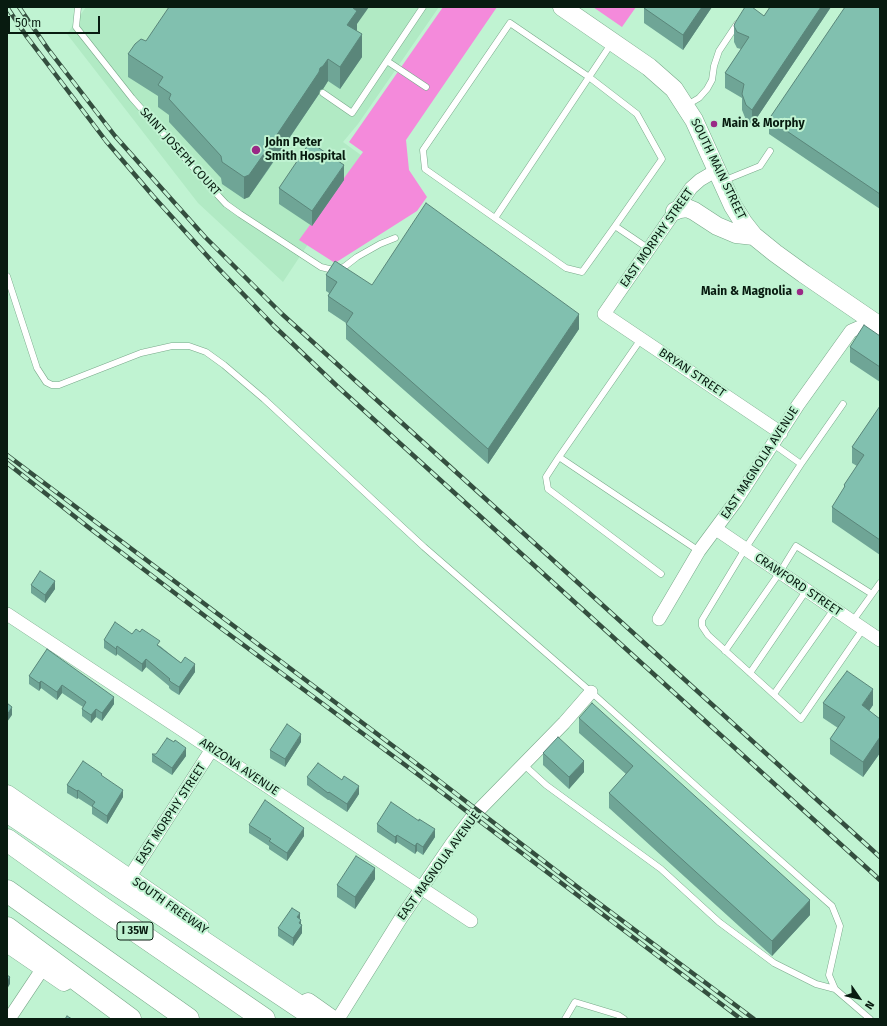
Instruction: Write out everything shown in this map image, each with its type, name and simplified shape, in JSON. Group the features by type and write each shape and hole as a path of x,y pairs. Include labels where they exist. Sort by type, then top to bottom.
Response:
{"highway":[{"path":"7,811 318,1019"},
{"name":"I 35W","path":"7,840 101,908 264,1019"},
{"path":"7,891 188,1019"},
{"path":"7,928 130,1019"}],"street":[{"name":"SOUTH MAIN STREET","path":"562,7 661,77 674,89 686,105 694,120 719,176 740,217 754,236 804,274 878,321"},
{"name":"EAST MORPHY STREET","path":"604,314 691,188 700,180 719,176"},
{"path":"674,211 680,208 688,208 717,226 736,234 754,236"},
{"name":"BRYAN STREET","path":"604,314 781,433"},
{"name":"EAST MAGNOLIA AVENUE","path":"659,619 699,551 716,529 781,433 798,405 851,331 878,321"},
{"name":"CRAWFORD STREET","path":"716,529 880,640"},
{"name":"ARIZONA AVENUE","path":"7,614 471,921"},
{"name":"EAST MAGNOLIA AVENUE","path":"338,1019 401,918 453,842 473,816 564,723 591,692"},
{"name":"EAST MORPHY STREET","path":"129,878 212,749"},
{"name":"SOUTH FREEWAY","path":"7,794 332,1019"},
{"path":"7,943 118,1019"},
{"path":"9,1019 43,968"}],"lane":[{"name":"SAINT JOSEPH COURT","path":"78,7 76,27 132,98 226,204 321,267 333,270 344,267 357,257 380,244 395,238"},
{"path":"323,93 352,113 424,7"},
{"path":"686,105 699,98 708,89 712,80 714,66 719,51 740,20"},
{"path":"510,23 589,77 637,114 662,159 582,272 566,268 495,218 425,169 423,150 510,23"},
{"path":"495,218 613,42"},
{"path":"387,61 426,87"},
{"path":"719,176 760,166 770,151"},
{"path":"615,226 649,249"},
{"path":"7,276 37,368 46,382 52,385 60,385 141,353 172,346 189,346 206,352 224,365 264,399 424,547 591,692 832,906 840,926 829,975 835,989"},
{"path":"641,339 546,477 548,489 661,574"},
{"path":"843,404 745,549 702,620 702,626 708,635 801,719 858,625 872,594 880,583"},
{"path":"773,444 801,464"},
{"path":"559,457 699,551"},
{"path":"725,650 780,572 796,546 872,594"},
{"path":"750,673 806,591"},
{"path":"774,694 834,609"},
{"path":"523,764 546,785 661,869 719,922 774,963 816,984 835,989 870,1019"},
{"path":"565,1019 575,1002 618,1015 624,1019"}],"shaded area":[{"name":"John Peter Smith Hospital","path":"86,7 439,7 358,124 343,142 365,158 283,282 198,203 67,34"},
{"path":"443,7 497,7 406,140 409,170 427,197 417,211 335,263 299,240 363,152 349,142"},
{"path":"593,7 636,7 622,27"}],"building":[{"path":"169,7 354,7 353,8 357,11 347,25 362,34 340,67 328,59 320,68 319,72 268,148 249,175 244,177 222,162 221,156 169,99 171,94 158,85 163,77 128,54 135,44 141,39 146,41"},
{"path":"702,7 683,35 644,8"},
{"path":"745,7 752,7 764,16 770,7 821,7 752,110 746,105 742,94 744,84 725,73 749,37 737,32 734,26"},
{"path":"845,7 880,7 880,194 769,119"},
{"path":"310,142 344,165 312,211 279,188"},
{"path":"426,203 579,314 488,449 346,324 353,313 328,296 337,282 326,275 335,261 372,285"},
{"path":"864,325 880,336 880,367 850,347"},
{"path":"880,406 880,540 832,507 845,486 844,485 864,455 852,447"},
{"path":"40,571 55,581 45,595 31,585"},
{"path":"115,622 132,634 136,629 140,632 142,629 160,641 157,645 181,663 185,657 195,664 179,687 171,682 169,680 170,679 146,659 142,664 117,646 116,649 104,640"},
{"path":"47,649 114,697 102,713 96,709 91,715 82,709 86,702 62,685 57,692 41,681 39,683 29,676"},
{"path":"847,671 873,689 862,705 880,719 880,737 863,762 830,739 845,717 823,703"},
{"path":"7,703 12,707 7,715"},
{"path":"592,703 810,900 772,941 609,793 633,766 579,718"},
{"path":"287,724 301,734 285,759 270,750"},
{"path":"558,737 584,761 569,777 543,753"},
{"path":"167,738 174,742 175,740 186,748 172,768 152,754 156,754"},
{"path":"83,761 123,790 107,816 92,806 95,802 78,790 77,791 67,785"},
{"path":"318,763 342,780 344,776 359,786 347,804 329,792 328,793 307,777"},
{"path":"265,800 304,828 287,853 269,841 271,839 249,825"},
{"path":"391,802 419,821 419,819 435,829 423,847 417,843 415,846 397,835 395,837 377,824"},
{"path":"356,856 375,868 355,897 337,885"},
{"path":"292,908 300,913 297,917 301,920 299,923 302,925 293,938 278,928"},
{"path":"67,1016 72,1019 65,1019"}],"railway":[{"path":"7,7 27,37 106,141 219,269 274,326 337,386 880,880"},
{"path":"19,7 48,49 115,136 205,237 282,314 880,857"},
{"path":"7,455 754,1019"},
{"path":"7,463 222,629 420,776 741,1019"}],"place":[{"name":"Main & Morphy","path":"714,124"},
{"name":"John Peter Smith Hospital","path":"256,150"},
{"name":"Main & Magnolia","path":"800,292"}]}
